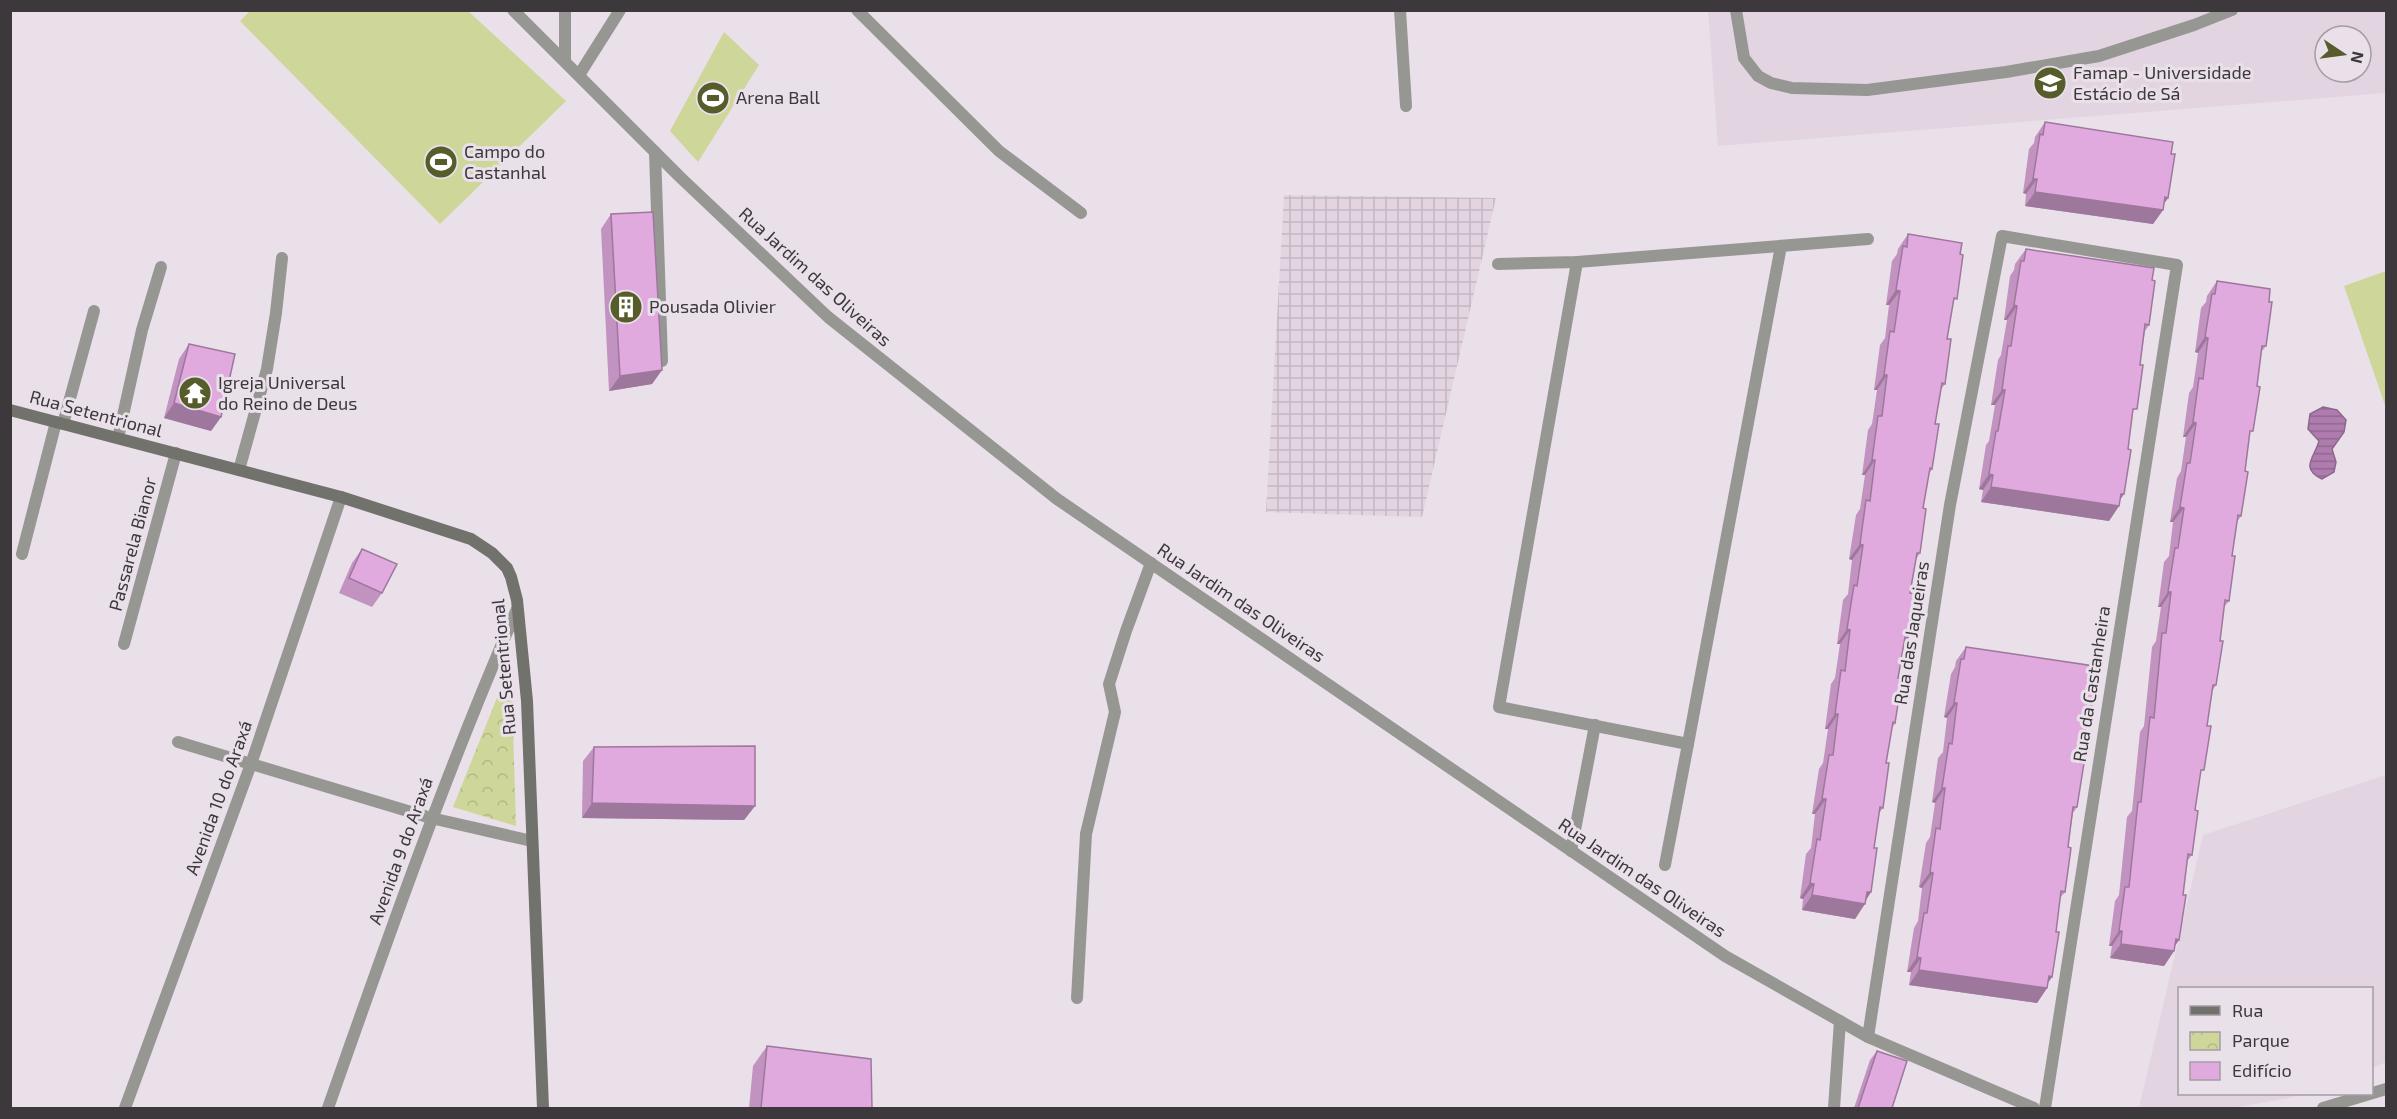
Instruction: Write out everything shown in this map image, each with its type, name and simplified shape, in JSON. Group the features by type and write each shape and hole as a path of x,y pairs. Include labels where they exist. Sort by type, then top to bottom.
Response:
{"street":[{"name":"Rua Jardim das Oliveiras","path":"513,10 655,152 828,317 1057,499 1725,956 1868,1037 2034,1108"},
{"path":"565,10 565,60"},
{"path":"579,75 620,10"},
{"path":"857,10 999,151 1082,213"},
{"path":"1400,10 1406,106"},
{"path":"1736,10 1744,58 1758,76 1771,83 1792,88 1868,90 2006,72 2099,56 2232,10"},
{"path":"655,152 662,361"},
{"name":"Rua da Castanheira","path":"2002,236 2177,265 2045,1108"},
{"name":"Rua das Jaqueiras","path":"1868,1037 1950,505 2002,236"},
{"path":"1498,264 1577,262 1868,239"},
{"path":"1665,865 1781,246"},
{"path":"239,470 267,369 282,258"},
{"path":"1577,262 1499,706 1688,744"},
{"path":"118,438 142,330 161,267"},
{"path":"22,554 94,311"},
{"name":"Rua Setentrional","path":"10,410 341,497 471,539 492,553 507,568 515,589 527,701 543,1108"},
{"name":"Passarela Bianor","path":"124,644 176,453"},
{"name":"Avenida 10 do Araxá","path":"125,1108 251,764 341,497"},
{"path":"1077,998 1086,834 1115,712 1109,684 1151,564"},
{"name":"Avenida 9 do Araxá","path":"328,1108 431,818 478,698 517,609"},
{"path":"1571,851 1595,725"},
{"path":"178,742 431,818 532,841"},
{"path":"1834,1108 1840,1021"},
{"path":"2323,1108 2366,1095"}],"shaded area":[{"name":"Famap - Universidade Estácio de Sá","path":"1708,11 2386,11 2386,93 1718,146"},
{"path":"1284,195 1496,198 1422,517 1266,512"},
{"path":"2323,407 2337,410 2346,420 2344,432 2332,449 2336,462 2334,472 2322,479 2311,471 2310,462 2319,441 2308,429 2310,414"},
{"path":"2386,775 2386,1062 2373,1068 2373,987 2178,987 2178,1095 2299,1095 2231,1108 2139,1108 2203,835"}],"green space":[{"name":"Campo do Castanhal","path":"250,11 468,11 566,101 440,224 240,21"},
{"name":"Arena Ball","path":"724,32 759,65 698,162 670,131"},
{"path":"2386,271 2386,408 2344,286"},
{"path":"511,663 516,826 453,807"}],"building":[{"path":"2045,122 2173,142 2171,154 2175,154 2168,198 2165,197 2163,210 2035,192 2037,179 2033,179 2040,134 2043,135"},
{"name":"Pousada Olivier","path":"653,212 662,370 620,376 611,214"},
{"path":"1908,234 1962,243 1960,254 1963,255 1957,299 1954,298 1947,339 1951,339 1945,384 1942,383 1935,424 1939,424 1923,508 1926,509 1920,553 1917,553 1910,593 1914,594 1908,638 1905,637 1898,678 1902,678 1886,763 1889,763 1883,808 1880,807 1874,848 1877,848 1871,892 1867,892 1865,904 1812,895 1814,884 1810,883 1817,839 1820,840 1826,799 1822,799 1829,755 1833,755 1838,714 1835,714 1841,670 1845,671 1850,630 1847,629 1854,585 1857,586 1866,500 1870,501 1875,460 1872,460 1878,416 1882,416 1887,375 1884,375 1890,331 1894,332 1900,291 1896,290 1903,246 1907,247"},
{"path":"2026,249 2154,268 2152,280 2155,281 2149,325 2145,324 2140,365 2143,365 2137,409 2133,409 2128,449 2131,450 2124,494 2121,494 2119,506 1991,487 1993,475 1989,474 2005,390 2002,390 2008,346 2011,346 2017,306 2014,305 2021,261 2024,261"},
{"path":"2217,281 2270,289 2269,302 2272,302 2266,346 2262,346 2257,386 2260,387 2253,431 2250,431 2245,471 2248,472 2241,516 2238,515 2229,601 2225,600 2220,641 2223,641 2207,726 2211,726 2195,810 2198,811 2192,855 2188,854 2183,895 2186,895 2179,940 2176,939 2174,951 2121,944 2122,931 2119,931 2125,887 2129,887 2150,717 2154,718 2162,633 2166,633 2171,592 2168,592 2184,508 2180,507 2196,423 2193,422 2199,378 2203,379 2208,338 2205,337 2212,294 2215,294"},
{"name":"Igreja Universal do Reino de Deus","path":"189,344 235,354 221,417 174,403"},
{"path":"362,549 397,564 382,593 349,578"},
{"path":"1966,647 2094,666 2092,678 2096,678 2080,763 2084,763 2077,807 2073,807 2068,847 2071,848 2065,892 2061,891 2056,932 2059,932 2052,977 2049,976 2047,988 1919,970 1921,958 1917,957 1933,873 1930,872 1936,828 1940,829 1945,788 1942,788 1949,743 1952,744 1957,703 1954,703 1961,659 1964,659"},
{"path":"755,746 755,806 592,803 594,747"},
{"path":"767,1046 871,1059 872,1108 761,1108"},
{"path":"1877,1051 1907,1061 1892,1108 1858,1108"}],"place":[{"name":"Famap - Universidade Estácio de Sá","path":"2050,83"},
{"name":"Arena Ball","path":"713,98"},
{"name":"Campo do Castanhal","path":"441,162"},
{"name":"Pousada Olivier","path":"626,307"},
{"name":"Igreja Universal do Reino de Deus","path":"195,393"}]}
